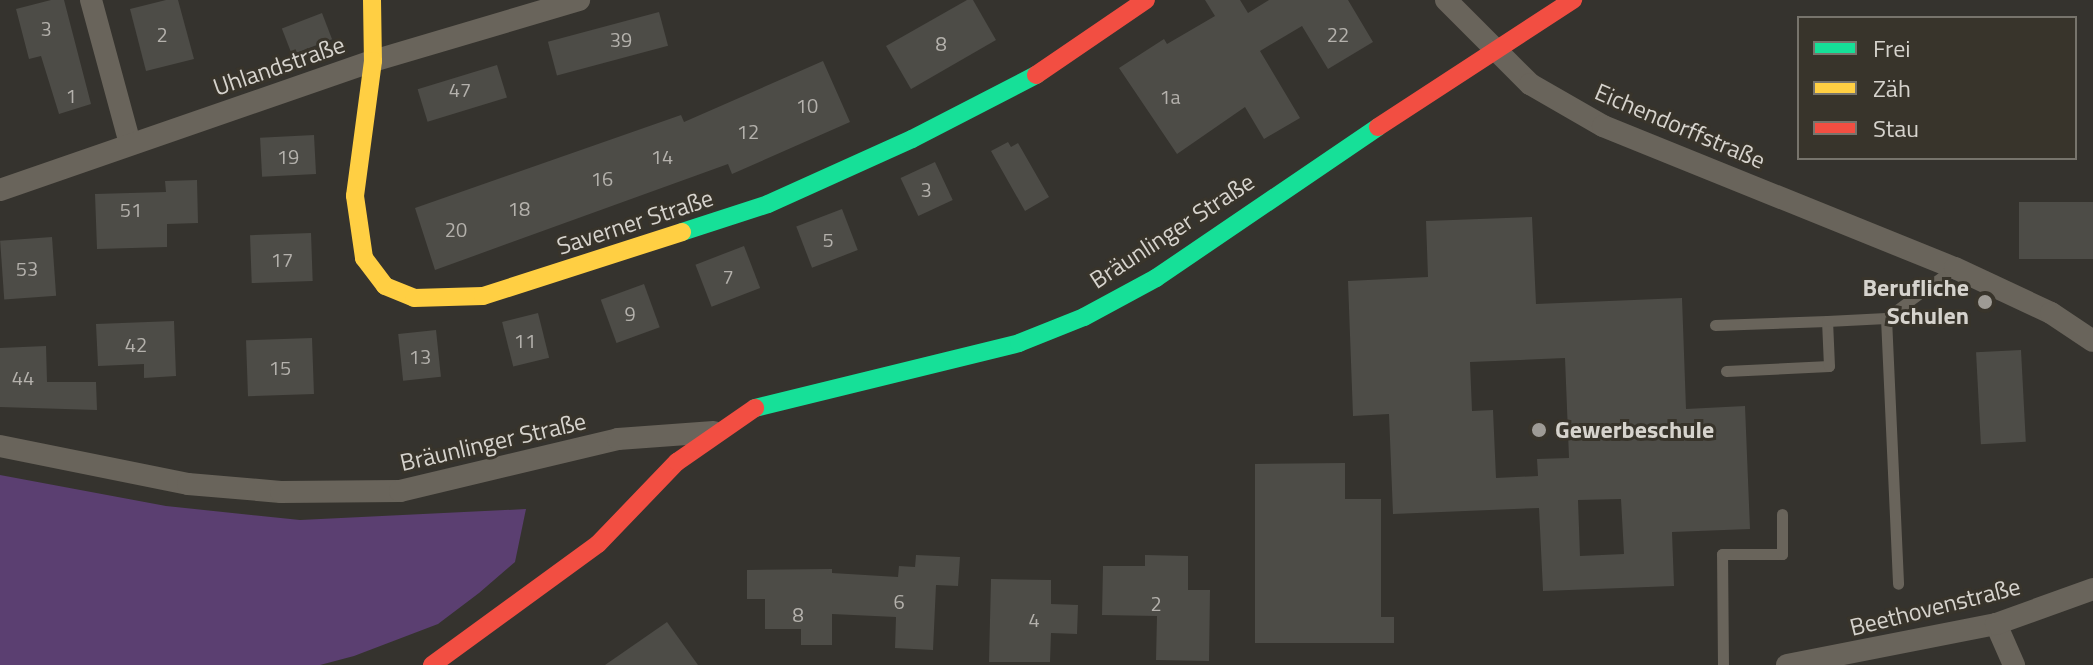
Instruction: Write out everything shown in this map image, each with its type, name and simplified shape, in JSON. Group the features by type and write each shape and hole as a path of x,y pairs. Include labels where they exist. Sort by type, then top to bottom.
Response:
{"main road":[{"name":"Saverner Straße","path":"372,0 373,61 355,196 364,258 385,286 414,298 483,296 768,204 912,139 1049,68 1146,0"},
{"name":"Bräunlinger Straße","path":"432,665 598,544 677,462 745,412 791,396 1019,343 1084,317 1156,278 1490,50 1573,0"},
{"name":"Bräunlinger Straße","path":"418,665 452,648"}],"street":[{"path":"91,0 130,144"},
{"name":"Uhlandstraße","path":"0,190 373,61 579,0"},
{"name":"Eichendorffstraße","path":"1446,0 1490,50 1530,84 1603,126 1955,268 2051,313 2093,341"},
{"name":"Bräunlinger Straße","path":"0,446 188,484 281,492 400,491 618,439 714,432"},
{"name":"Beethovenstraße","path":"1787,665 1996,624 2093,589"},
{"path":"1996,624 2014,665"}],"lane":[{"path":"1715,325 1886,318 1955,268"},
{"path":"1886,318 1898,584"},
{"path":"1726,371 1829,366 1827,321"},
{"path":"1723,665 1722,554 1782,554 1782,514"}],"shaded area":[{"path":"0,475 166,506 300,520 526,509 515,562 479,593 438,624 354,656 320,665 0,665"}],"building":[{"path":"64,0 91,104 59,114 41,56 29,59 16,9"},
{"path":"178,0 194,59 146,71 130,9"},
{"path":"967,0 973,0 996,40 911,89 886,46"},
{"path":"1205,0 1240,0 1248,13 1269,0 1348,0 1373,42 1328,69 1302,26 1260,51 1300,118 1264,139 1245,107 1177,154 1119,68 1164,39 1167,44 1215,16"},
{"path":"659,12 668,46 557,76 548,42"},
{"path":"322,13 332,39 292,55 282,28"},
{"path":"823,61 850,122 732,174 728,164 435,270 415,208 681,115 684,122"},
{"path":"497,65 507,98 428,122 418,89"},
{"path":"314,135 316,174 262,177 260,138"},
{"path":"1008,142 1011,147 1018,143 1049,197 1025,211 991,151"},
{"path":"935,162 953,200 918,216 901,178"},
{"path":"197,180 198,223 167,224 167,247 97,249 95,194 166,192 165,181"},
{"path":"2019,202 2093,202 2093,259 2019,259"},
{"path":"842,209 858,250 812,268 796,227"},
{"path":"1532,217 1536,304 1682,298 1686,409 1745,406 1750,529 1672,532 1674,586 1543,591 1539,508 1393,514 1389,414 1353,416 1348,281 1428,277 1426,221","holes":["1565,358 1569,458 1537,459 1538,476 1496,478 1493,410 1472,411 1470,362","1621,499 1624,554 1580,556 1578,500"]},
{"path":"311,233 313,281 252,283 250,235"},
{"path":"52,237 56,296 4,299 0,241"},
{"path":"744,246 760,288 712,307 695,265"},
{"path":"644,284 660,327 617,343 601,300"},
{"path":"538,313 549,358 513,367 502,322"},
{"path":"174,321 176,376 144,378 144,364 98,366 96,324"},
{"path":"436,330 441,377 403,381 398,334"},
{"path":"312,338 314,394 248,396 246,340"},
{"path":"46,346 47,382 96,382 97,410 0,407 0,348"},
{"path":"2021,350 2026,442 1981,444 1976,352"},
{"path":"1345,463 1345,499 1381,499 1381,617 1394,617 1394,643 1255,643 1255,464"},
{"path":"916,555 960,557 958,586 936,585 933,650 895,648 896,617 832,614 832,645 801,645 801,629 765,629 765,599 747,599 747,570 832,569 832,573 898,577 899,566 915,567"},
{"path":"1145,555 1188,556 1188,590 1210,590 1209,661 1156,660 1157,616 1102,615 1103,566 1145,566"},
{"path":"991,579 1051,580 1051,604 1078,605 1077,634 1051,633 1050,662 989,662"},
{"path":"667,622 698,665 605,665"}],"traffic: fast":[{"path":"682,232 768,204 912,139 1036,75"},
{"path":"755,408 1019,343 1084,317 1156,278 1378,127"}],"traffic: slow":[{"path":"372,0 373,61 355,196 364,258 385,286 414,298 483,296 682,232"}],"traffic: jam":[{"path":"1036,75 1146,0"},
{"path":"1378,127 1573,0"},
{"path":"432,665 598,544 677,462 755,408"}],"place":[{"name":"Berufliche Schulen","path":"1985,302"},
{"name":"Gewerbeschule","path":"1539,430"}]}
